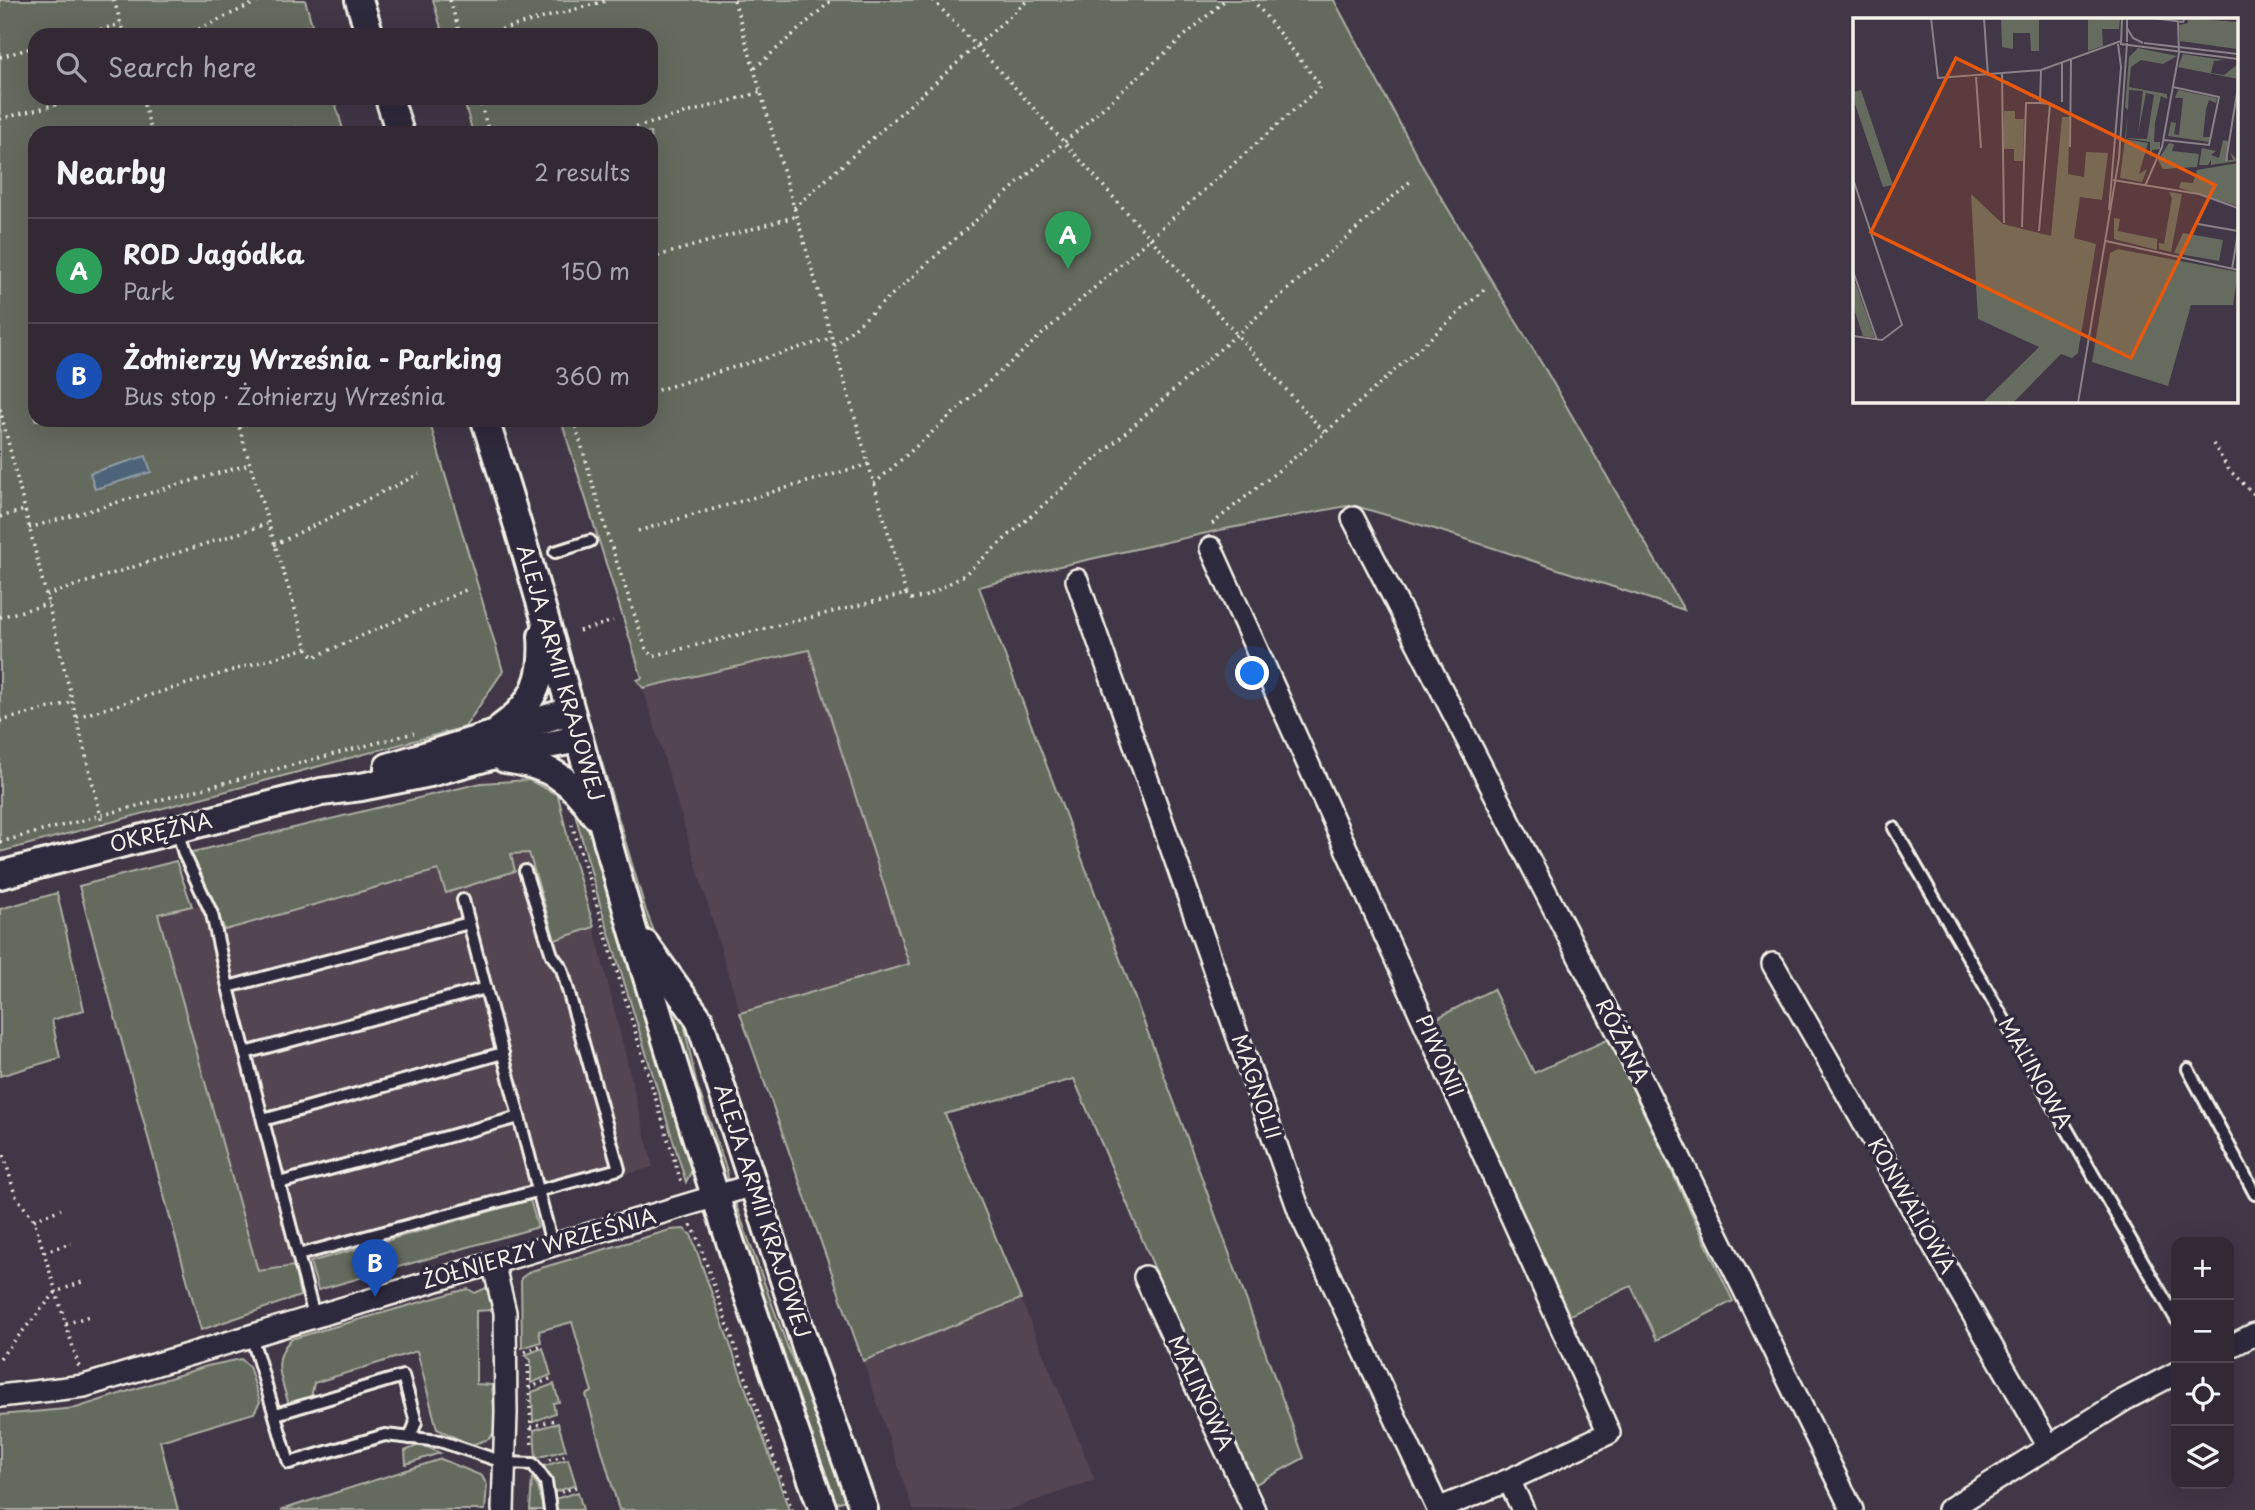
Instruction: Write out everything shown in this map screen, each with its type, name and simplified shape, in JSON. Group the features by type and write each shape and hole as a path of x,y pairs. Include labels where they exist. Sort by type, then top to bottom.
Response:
{"street":[{"path":"359,0 368,28"},
{"path":"391,105 398,126"},
{"name":"ALEJA ARMII KRAJOWEJ","path":"487,427 540,600 633,928 716,1197 771,1368 823,1510"},
{"name":"RÓŻANA","path":"1353,518 1626,1048 1852,1510"},
{"name":"PIWONII","path":"1211,548 1609,1433 1509,1480"},
{"name":"MAGNOLII","path":"1077,580 1300,1213 1438,1509 1509,1480"},
{"path":"540,600 543,651 535,691 521,712 492,745 563,778 586,800 606,832"},
{"name":"OKRĘŻNA","path":"0,875 321,792 430,773 492,745 575,725"},
{"name":"ALEJA ARMII KRAJOWEJ","path":"633,928 699,1018 810,1359 864,1510"},
{"name":"KONWALIOWA","path":"1773,964 2049,1447"},
{"name":"ŻOŁNIERZY WRZEŚNIA","path":"0,1396 84,1386 753,1185"},
{"path":"493,1262 505,1312 506,1463 503,1510"},
{"name":"MALINOWA","path":"1145,1277 1254,1510"},
{"path":"2234,1344 2255,1334"},
{"path":"1948,1510 1972,1504 2049,1447 2124,1400 2171,1376"},
{"path":"1509,1480 1523,1510"}],"lane":[{"path":"555,552 590,541"},
{"name":"MALINOWA","path":"1894,828 2171,1310"},
{"path":"177,829 184,854 212,914 228,986 314,1316"},
{"path":"298,1255 619,1169 562,969 552,955 525,871"},
{"path":"463,900 552,1244"},
{"path":"228,986 469,923"},
{"path":"245,1053 486,988"},
{"path":"263,1120 503,1053"},
{"path":"2188,1069 2255,1194"},
{"path":"279,1183 519,1117"},
{"path":"251,1335 289,1463 385,1435 440,1441 506,1463 533,1464 546,1482 550,1510"},
{"path":"276,1414 403,1376 416,1422 410,1438"}],"path":[{"path":"114,0 122,28"},
{"path":"201,28 261,0"},
{"path":"450,0 458,28"},
{"path":"507,28 609,0"},
{"path":"734,0 906,593 911,599 927,596 964,575 1413,179"},
{"path":"754,69 832,0"},
{"path":"933,0 1325,433"},
{"path":"794,208 1028,0"},
{"path":"834,346 1225,0"},
{"path":"874,484 1321,86 1253,0"},
{"path":"106,28 121,24"},
{"path":"0,57 28,49"},
{"path":"641,126 761,92"},
{"path":"0,119 55,105"},
{"path":"144,105 150,126"},
{"path":"481,105 487,126"},
{"path":"658,256 797,216"},
{"path":"1212,524 1325,433 1485,289"},
{"path":"658,390 832,338"},
{"path":"0,409 109,847"},
{"path":"239,427 307,648 314,657 470,588"},
{"path":"576,427 608,536 646,649 652,656 906,593"},
{"path":"2213,444 2229,470 2255,495"},
{"path":"29,528 250,464"},
{"path":"638,531 869,464"},
{"path":"274,545 419,474"},
{"path":"0,517 25,510"},
{"path":"46,595 267,524"},
{"path":"0,617 48,604"},
{"path":"579,631 613,621"},
{"path":"76,717 307,648"},
{"path":"0,721 73,702"},
{"path":"0,842 414,733"},
{"path":"4,1155 15,1195 34,1220 81,1372"},
{"path":"685,1206 792,1510"},
{"path":"34,1220 61,1209"},
{"path":"44,1252 71,1243"},
{"path":"0,1358 56,1292 82,1282"},
{"path":"66,1324 92,1315"},
{"path":"519,1355 542,1345"},
{"path":"528,1361 533,1464 567,1455"},
{"path":"529,1388 552,1378"},
{"path":"531,1427 557,1419"}],"shaded area":[{"path":"808,650 909,964 740,1013 643,688"},
{"path":"529,853 555,940 594,927 653,1167 310,1262 258,1272 158,913 425,860"},
{"path":"1021,1299 1095,1480 1008,1510 913,1510 863,1361"}],"green space":[{"path":"0,0 305,0 313,28 28,28 28,105 336,105 342,126 28,126 28,427 431,427 503,671 465,727 0,852"},
{"path":"433,0 1334,0 1424,169 1545,369 1684,610 1352,505 1220,530 979,587 1173,1099 1304,1458 1248,1488 1074,1079 945,1114 1021,1299 863,1361 740,1013 909,964 809,650 643,688 637,680 642,678 563,427 658,427 658,126 471,126 465,105 658,105 658,28 441,28"},
{"path":"597,752 646,911 677,989 696,1082 727,1171 728,1179 723,1182 592,756"},
{"path":"529,780 558,795 594,927 555,940 529,853 511,854 515,871 446,893 438,870 225,930 189,853 481,783"},
{"path":"571,799 593,830 690,1155 691,1172 686,1182 600,904"},
{"path":"176,861 192,906 158,914 258,1271 294,1266 300,1296 201,1330 79,886"},
{"path":"57,893 84,1010 52,1020 60,1058 0,1076 0,909"},
{"path":"1493,989 1534,1073 1609,1039 1733,1301 1657,1340 1631,1286 1568,1316 1435,1019"},
{"path":"530,1200 538,1227 318,1290 310,1262"},
{"path":"736,1205 788,1348 849,1499 833,1504 732,1210"},
{"path":"684,1229 691,1235 789,1510 619,1510 586,1395 592,1392 572,1322 539,1331 541,1342 522,1348 521,1278 531,1271 670,1230"},
{"path":"486,1288 492,1310 476,1311 476,1384 492,1385 496,1430 489,1439 471,1445 437,1429 417,1351 314,1383 311,1398 289,1405 279,1363 291,1339 456,1292 468,1289 475,1293"},
{"path":"543,1348 551,1375 531,1383 531,1360 525,1355"},
{"path":"241,1359 249,1366 260,1402 254,1413 160,1441 178,1510 0,1510 0,1415 76,1408 207,1366"},
{"path":"554,1384 559,1402 553,1403 555,1413 533,1422 532,1392"},
{"path":"558,1423 566,1450 536,1458 534,1430"},
{"path":"421,1444 440,1453 406,1464 405,1451"},
{"path":"441,1459 482,1476 487,1485 485,1510 281,1510"},
{"path":"568,1459 576,1485 552,1493 544,1466"},
{"path":"532,1476 538,1487 543,1510 530,1510"},
{"path":"578,1492 583,1510 557,1510 555,1499"}],"water":[{"path":"146,456 151,472 95,489 90,473"}],"place":[{"name":"ROD Jagódka","path":"1068,269"},
{"name":"Żołnierzy Września - Parking","path":"375,1297"}]}
